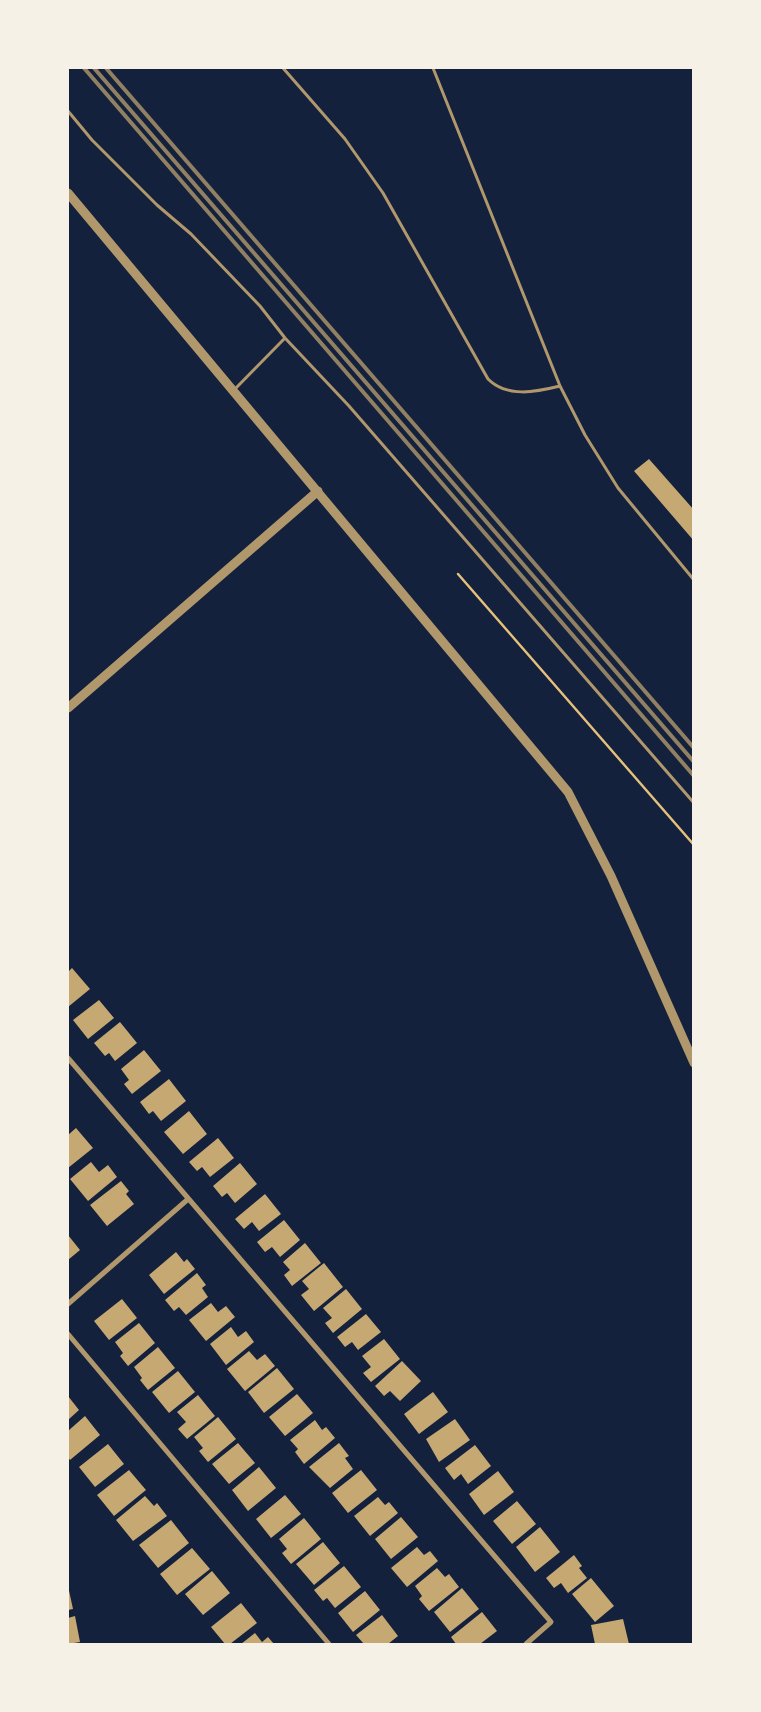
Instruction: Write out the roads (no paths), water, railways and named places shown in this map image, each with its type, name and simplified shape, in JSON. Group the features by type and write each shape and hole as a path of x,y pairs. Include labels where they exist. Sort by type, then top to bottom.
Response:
{"street":[{"path":"68,193 568,792 611,876 694,1063"},
{"path":"68,708 318,491"},
{"path":"68,1058 551,1622 526,1644"},
{"path":"68,1304 188,1200"},
{"path":"68,1334 329,1644"}],"lane":[{"path":"283,68 345,139 383,193 493,385 508,391 539,391 560,386"},
{"path":"433,68 560,386 585,435 618,488 694,580"},
{"path":"68,111 92,140 157,205 191,234 260,306 285,338 349,406 694,803"},
{"path":"234,391 285,338"}],"railway":[{"path":"84,68 694,776"},
{"path":"94,68 694,762"},
{"path":"106,68 694,748"}]}
